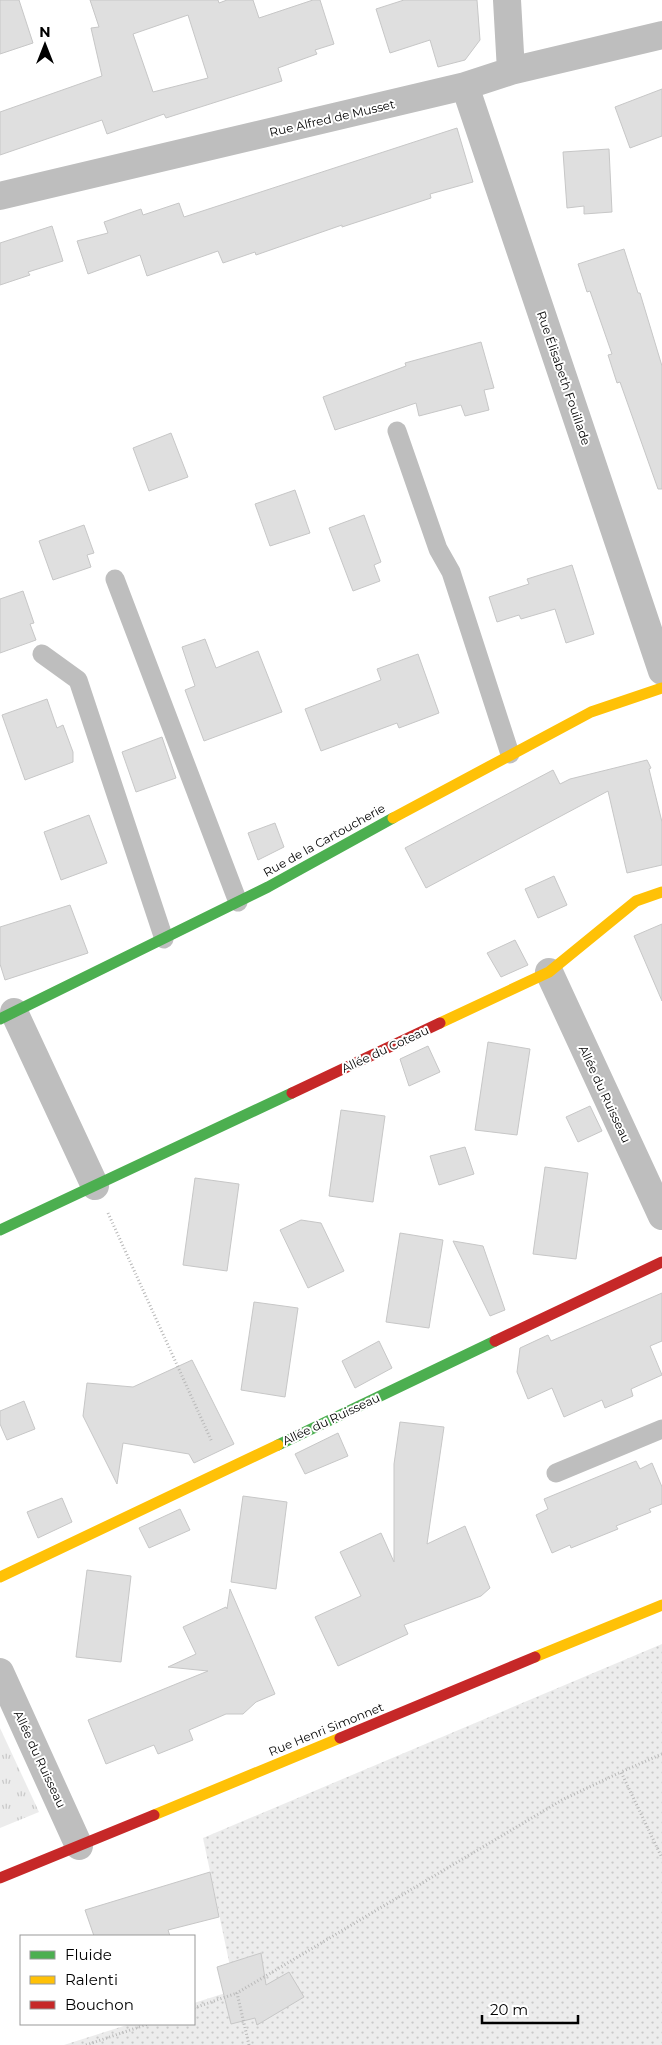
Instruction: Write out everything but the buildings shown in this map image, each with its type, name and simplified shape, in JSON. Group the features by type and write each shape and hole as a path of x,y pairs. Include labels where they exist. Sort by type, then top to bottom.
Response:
{"street":[{"path":"507,0 511,72"},
{"name":"Rue Alfred de Musset","path":"0,196 464,86 511,72 662,35"},
{"name":"Rue Élisabeth Fouillade","path":"464,86 662,671"},
{"name":"Rue de la Cartoucherie","path":"4,1017 238,902 591,712 662,688"},
{"name":"Allée du Coteau","path":"0,1230 549,972 602,931 636,900 662,892"},
{"name":"Allée du Ruisseau","path":"549,972 662,1216"},
{"path":"4,1017 95,1186"},
{"name":"Allée du Ruisseau","path":"0,1577 662,1262"},
{"name":"Rue Henri Simonnet","path":"0,1878 662,1605"},
{"name":"Allée du Ruisseau","path":"0,1672 79,1846"}],"lane":[{"path":"397,432 438,549 451,572 510,754"},
{"path":"115,579 238,902"},
{"path":"42,654 78,680 164,938"},
{"path":"556,1473 662,1429"}],"path":[{"path":"95,1186 225,1470"},
{"path":"195,2008 237,1993 562,1800 662,1754"},
{"path":"621,1772 662,1858"},
{"path":"237,1993 250,2045"},
{"path":"86,2045 145,2025"}],"green space":[{"path":"662,1644 662,2045 64,2045 127,2025 195,2025 195,2003 235,1990 203,1838"},
{"path":"0,1728 39,1812 0,1828"}],"traffic: fast":[{"path":"0,1019 268,887 393,818"},
{"path":"0,1230 292,1093"},
{"path":"278,1445 495,1341"}],"traffic: slow":[{"path":"393,818 591,712 662,688"},
{"path":"440,1023 549,972 636,901 662,892"},
{"path":"0,1577 278,1445"},
{"path":"535,1657 662,1605"},
{"path":"154,1815 340,1738"}],"traffic: jam":[{"path":"292,1093 440,1023"},
{"path":"495,1341 662,1262"},
{"path":"340,1738 535,1657"},
{"path":"0,1878 154,1815"}]}
